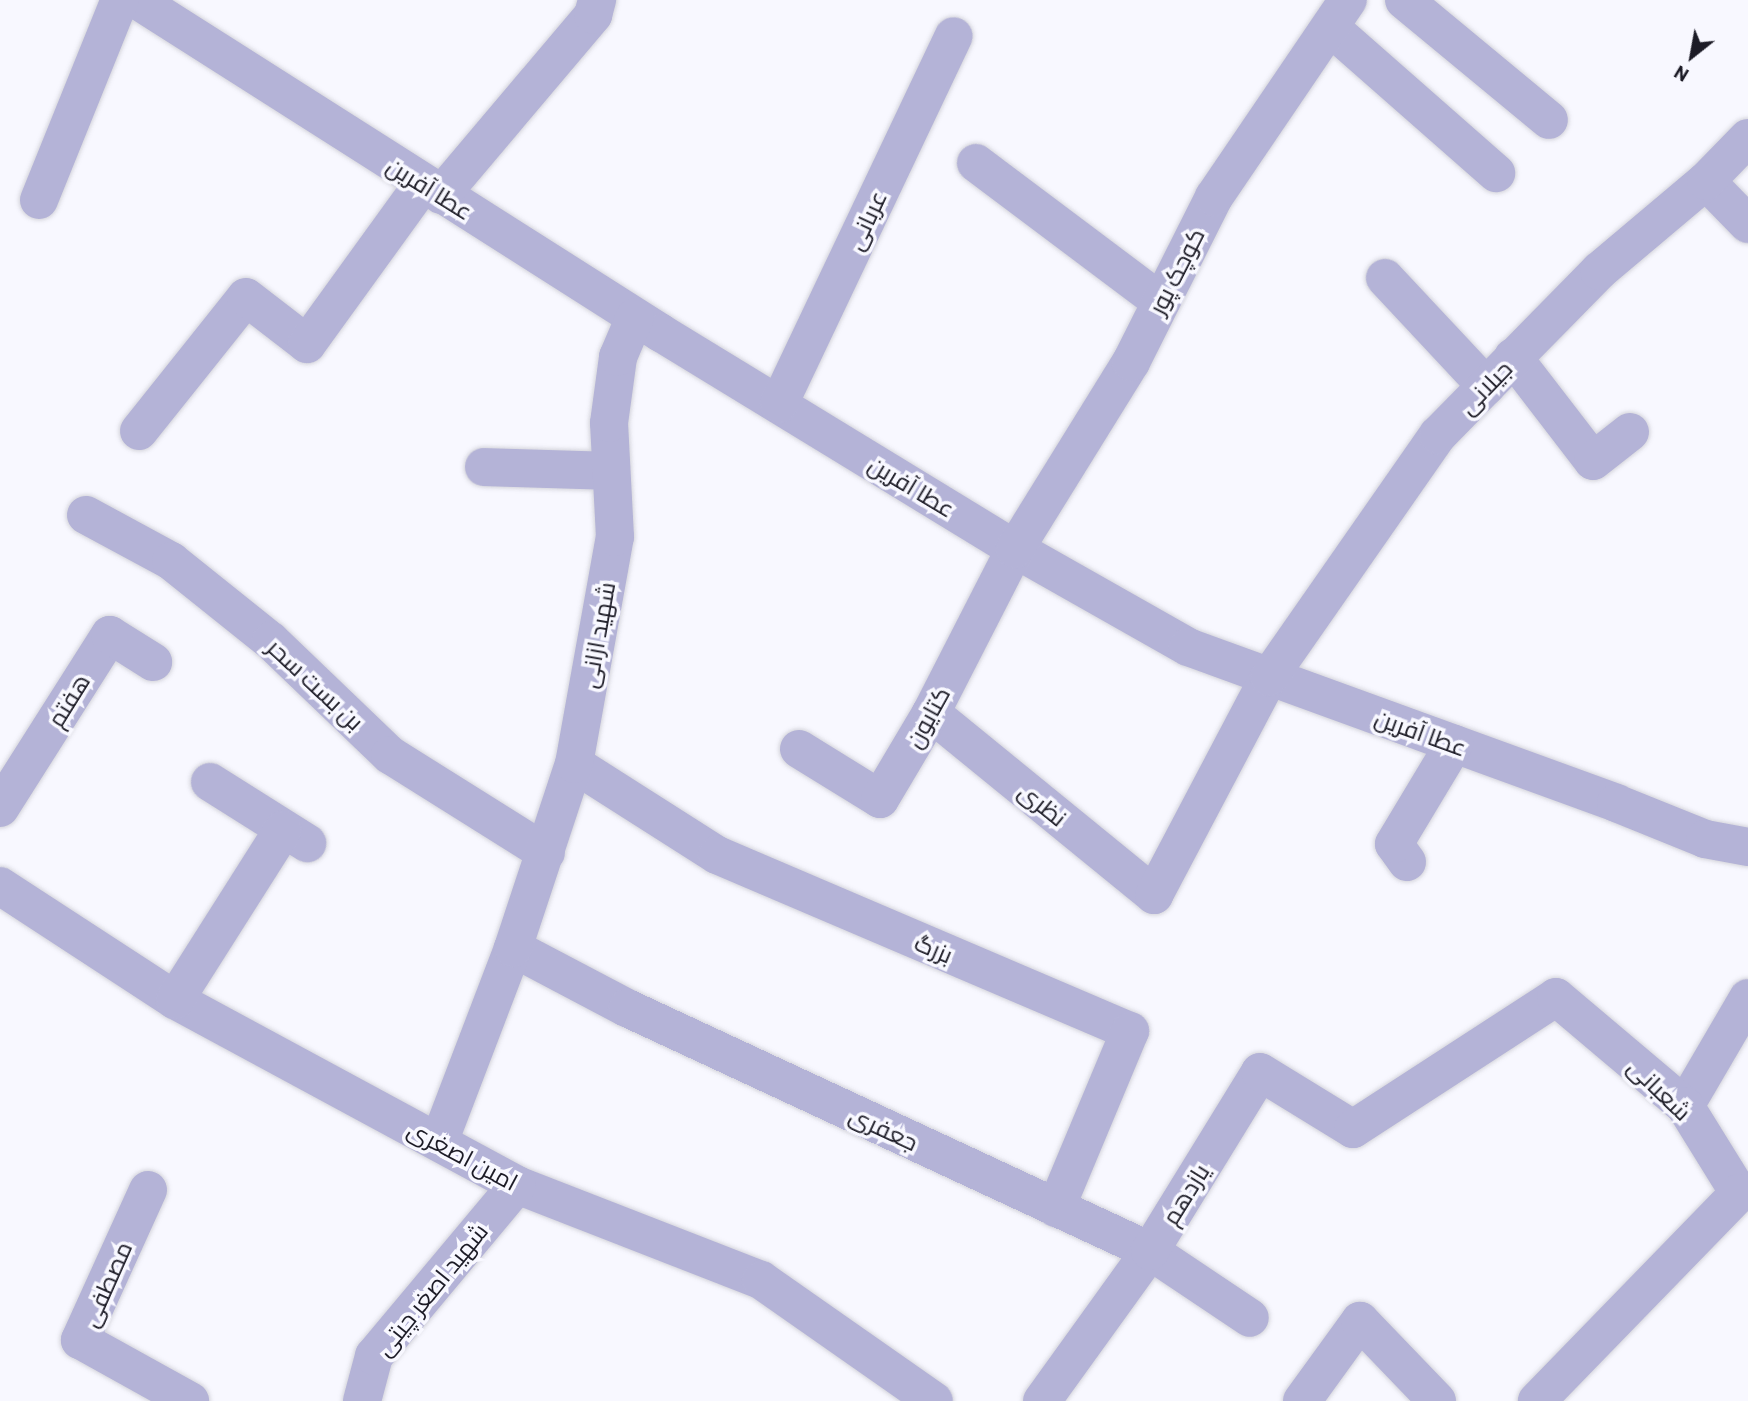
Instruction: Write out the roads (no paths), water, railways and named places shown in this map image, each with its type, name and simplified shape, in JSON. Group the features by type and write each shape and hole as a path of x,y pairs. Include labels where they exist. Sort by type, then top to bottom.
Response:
{"street":[{"path":"39,200 120,0"},
{"name":"عطا آفرین","path":"137,0 635,317 1015,549 1188,647 1705,839 1748,847"},
{"path":"139,431 246,297 307,344 432,190 593,15 597,0"},
{"path":"1404,0 1549,120"},
{"path":"1339,14 1496,173"},
{"name":"کوچک پور","path":"1015,549 1130,362 1214,197 1339,14"},
{"name":"عربانی","path":"779,404 954,36"},
{"name":"جیلانی","path":"1269,677 1438,435 1599,271 1706,181 1748,138"},
{"path":"976,163 1161,302"},
{"path":"1706,181 1748,224"},
{"path":"1385,278 1486,386"},
{"name":"شهید ازانی","path":"439,1142 513,948 574,764 615,537 609,423 618,357 635,317"},
{"path":"1513,358 1593,461 1630,432"},
{"path":"484,467 611,471"},
{"name":"بن بست سحر","path":"86,515 171,561 271,641 390,755 546,853"},
{"name":"کتایون","path":"799,749 880,799 931,713 1015,549"},
{"name":"هفتم","path":"0,808 110,635 153,662"},
{"name":"نظری","path":"931,713 1154,894 1269,677"},
{"path":"1407,862 1394,844 1454,744"},
{"name":"بزرگ","path":"574,764 717,855 1130,1031 1056,1208"},
{"path":"175,1000 295,837 210,782"},
{"name":"امین اصغری","path":"0,886 175,1000 517,1185 761,1280 934,1401"},
{"name":"جعفری","path":"513,948 627,1009 1150,1251 1250,1318"},
{"name":"شعبانی","path":"1353,1129 1556,997 1685,1106 1740,1193 1537,1401"},
{"path":"1685,1106 1748,998"},
{"name":"یازدهم","path":"1042,1401 1150,1251 1260,1072 1353,1129"},
{"name":"شهید اصغر چیتی","path":"362,1401 373,1356 517,1185"},
{"name":"مصطفی","path":"148,1190 80,1340 190,1401"},
{"path":"1302,1401 1360,1321 1437,1401"}]}
